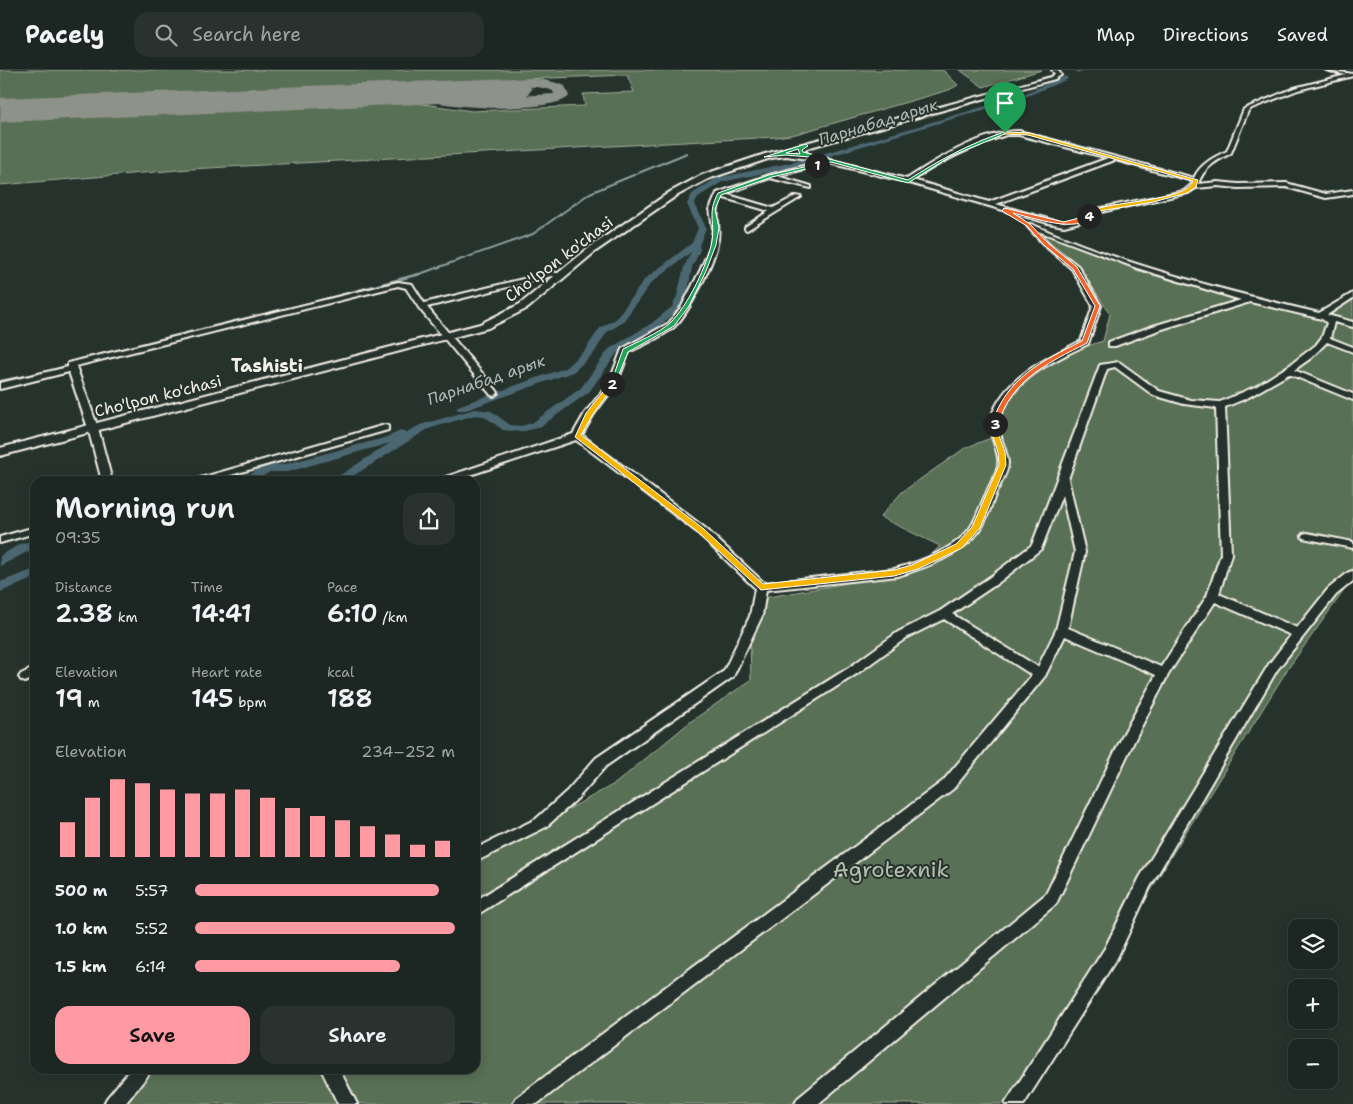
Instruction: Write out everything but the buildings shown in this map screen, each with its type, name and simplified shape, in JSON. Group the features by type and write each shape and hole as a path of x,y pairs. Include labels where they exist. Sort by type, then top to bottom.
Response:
{"main road":[{"name":"Cho'lpon ko'chasi","path":"0,452 484,326 514,312 532,300 593,249 688,185 724,170 766,157 1053,78 1058,75 1055,70"}],"street":[{"path":"1328,70 1353,75"},
{"path":"1004,210 1064,224 1082,220 1099,210 1186,192 1195,183 1199,172 1211,161 1229,152 1246,110 1250,106 1296,89 1353,75"},
{"path":"908,181 950,155 1005,133 1028,134 1195,183 1238,186 1286,186 1326,196 1353,192"},
{"path":"806,146 800,148 800,152 809,156"},
{"path":"766,157 786,154 809,156 991,204 1029,225 1146,269 1250,300 1322,315 1353,325"},
{"path":"991,204 1115,158"},
{"path":"458,476 577,436 590,413 613,383 625,351 672,325 686,306 704,271 714,245 716,228 712,209 719,194 771,176 828,160"},
{"path":"771,176 809,187"},
{"path":"719,194 774,210"},
{"path":"747,228 798,197"},
{"path":"577,436 701,530 761,587 894,573 915,567 959,546 976,528 1003,465 995,433 995,419 1014,387 1046,362 1085,342 1097,306 1075,268 1046,244 1029,225"},
{"path":"422,306 552,274 562,275"},
{"path":"106,476 93,428 71,365 398,284 409,286 422,306 449,336 494,393"},
{"path":"1322,315 1353,295"},
{"path":"1112,344 1156,328 1250,300"},
{"path":"480,906 854,670 902,635 944,614 994,580 1037,547 1063,480 1102,367 1116,364 1125,369 1136,381 1152,392 1164,397 1220,405 1238,400 1289,371 1326,339 1330,323 1322,315"},
{"path":"1326,339 1353,350"},
{"path":"0,386 72,369"},
{"path":"1289,371 1353,397"},
{"path":"804,1104 1051,899 1131,733 1163,673 1213,596 1226,554 1220,405"},
{"path":"217,476 385,428"},
{"path":"522,1104 948,785 1040,674 1062,630 1080,552 1063,480"},
{"path":"0,540 30,531"},
{"path":"1307,536 1353,545"},
{"path":"1014,1104 1111,953 1145,882 1273,667 1332,592 1353,575"},
{"path":"480,854 541,823 572,795 602,762 728,674 756,616 761,587"},
{"path":"1213,596 1299,634"},
{"path":"944,614 1040,674"},
{"path":"1062,630 1163,673"},
{"path":"113,1104 138,1074"},
{"path":"333,1074 348,1104"}],"green space":[{"path":"0,70 943,70 958,85 949,90 796,134 777,137 190,169 0,185 0,118 402,101 472,111 585,106 583,94 634,92 627,75 0,100"},
{"path":"960,70 1042,70 983,87"},
{"name":"Agrotexnik","path":"1047,234 1136,270 1233,299 1253,301 1353,327 1353,578 1287,670 1170,858 1025,1104 119,1104 143,1074 480,1074 480,856 616,783 690,722 751,680 750,642 763,598 915,571 940,546 880,517 902,492 965,448 999,435 1002,414 1018,390 1044,367 1075,350 1103,341 1110,314 1085,275 1041,236"},
{"path":"1353,299 1353,322 1330,315"}],"waterway":[{"name":"Парнабад арык","path":"1078,72 1082,70"},
{"name":"Парнабад арык","path":"695,245 702,233 702,224 691,204 695,196 720,180 795,164 880,139 1018,98 1066,78"},
{"path":"414,276 533,234 590,193 687,153"},
{"name":"Парнабад арык","path":"345,476 424,427 475,412 487,413 507,428 521,429 536,425 585,390 613,351 655,325 676,308 682,296 688,267 696,250 695,245"},
{"name":"Парнабад арык","path":"462,408 569,370 590,351 603,330 619,321 648,281 695,245"},
{"path":"277,312 419,274"},
{"path":"0,381 51,371 72,364"},
{"name":"Парнабад арык","path":"255,476 267,469 287,468 388,440 401,434"},
{"name":"Парнабад арык","path":"0,562 30,546"},
{"name":"Парнабад арык","path":"0,587 30,575"}],"taxiway":[{"path":"404,93 479,103 549,100 562,96 560,89 550,85 531,82 480,90"}],"runway":[{"path":"0,110 513,89"}],"district":[{"name":"Tashisti","path":"267,366"}],"route":[{"path":"1005,133 950,155 908,181 831,161 809,156 786,154 766,157 806,146 801,148 800,152 831,161 771,176 719,194 712,209 716,228 714,245 710,258 686,306 672,325 625,351 613,383 590,413 577,436 652,495 701,530 761,587 894,573 915,567 959,546 976,528 1003,465 995,433 995,419 1000,408 1014,387 1046,362 1085,342 1097,306 1075,268 1046,244 1029,225 1004,210 1064,224 1082,220 1099,210 1186,192 1194,186 1196,180 1028,134 1005,133"}]}
